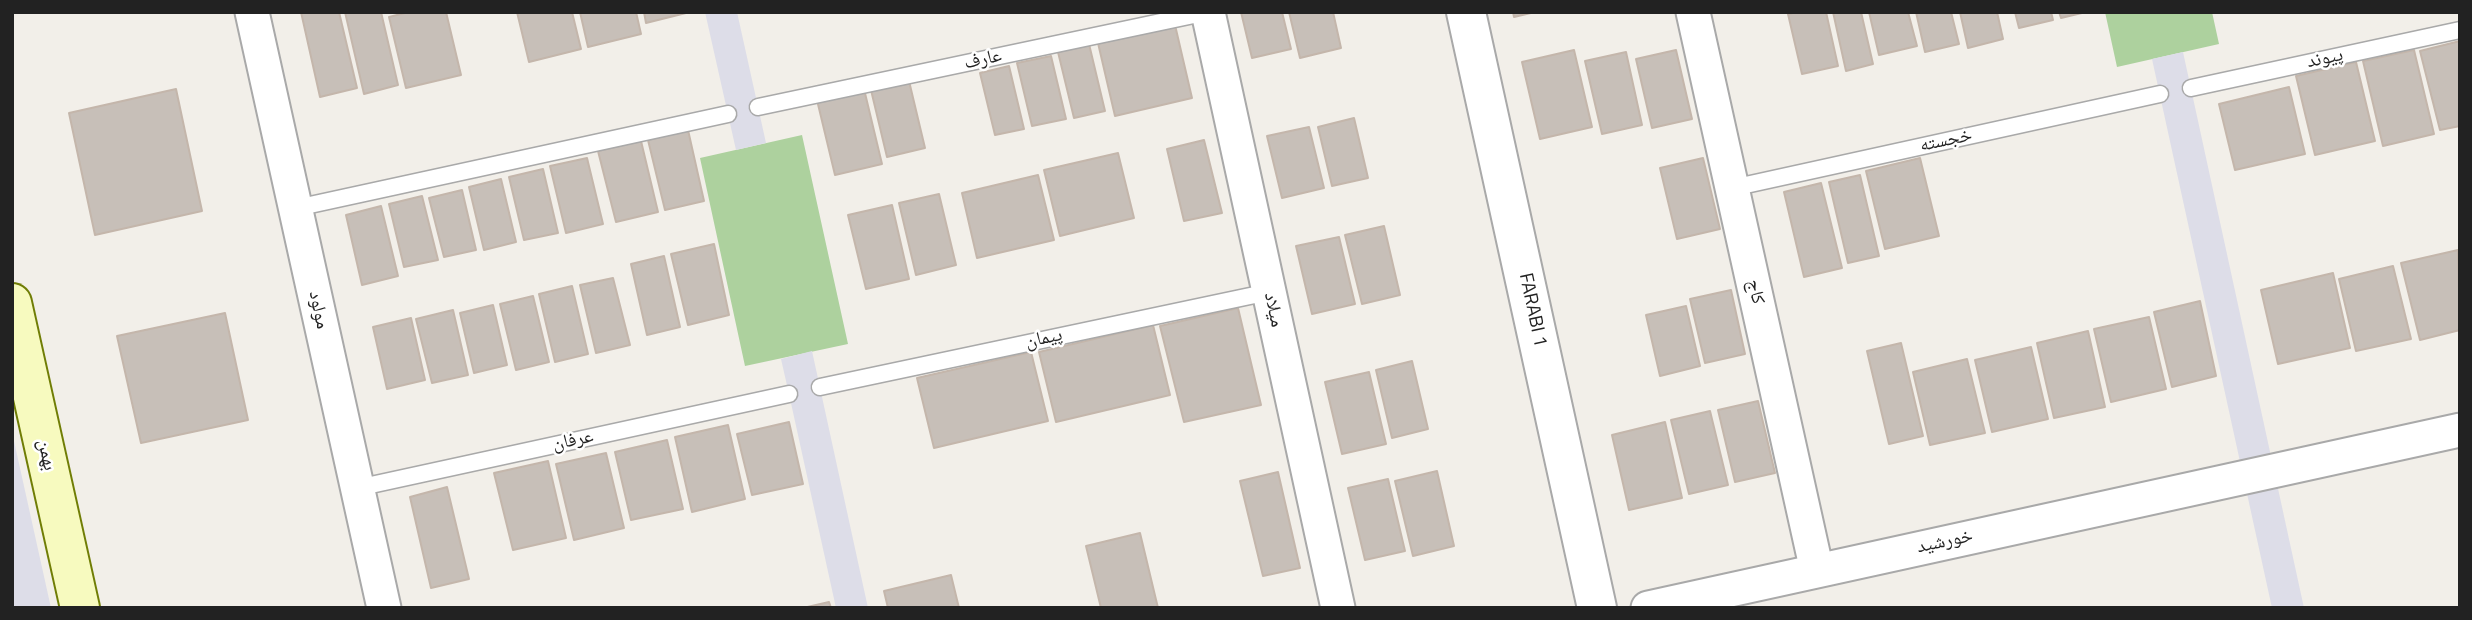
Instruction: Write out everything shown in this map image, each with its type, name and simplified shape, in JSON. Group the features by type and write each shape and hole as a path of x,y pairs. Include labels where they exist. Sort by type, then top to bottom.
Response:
{"main road":[{"name":"بهمن","path":"12,303 80,608"}],"street":[{"name":"مولود","path":"252,12 384,608"},
{"name":"میلاد","path":"1208,12 1338,608"},
{"name":"FARABI 1","path":"1466,12 1597,608"},
{"name":"کاج","path":"1693,12 1816,571"},
{"name":"خورشید","path":"1647,608 2460,430"}],"lane":[{"name":"عارف","path":"758,107 1208,12"},
{"name":"پیوند","path":"2191,88 2460,30"},
{"name":"خجسته","path":"1732,188 2160,94"},
{"path":"296,208 728,114"},
{"name":"پیمان","path":"820,387 1269,292"},
{"name":"عرفان","path":"357,488 789,394"}],"green space":[{"path":"2105,12 2212,12 2219,44 2117,67"},
{"path":"802,135 848,344 745,366 700,158"}],"shaded area":[{"path":"705,12 737,12 766,143 736,150"},
{"path":"2183,52 2304,608 2272,608 2152,59"},
{"path":"812,351 868,608 836,608 781,359"},
{"path":"12,432 51,608 12,608"}],"building":[{"path":"301,12 339,12 357,88 320,97"},
{"path":"345,12 381,12 398,85 364,94"},
{"path":"409,12 446,12 461,75 406,88 389,17"},
{"path":"517,12 572,12 581,49 529,62"},
{"path":"580,12 636,12 641,34 588,47"},
{"path":"644,12 690,12 646,23"},
{"path":"1241,12 1282,12 1291,49 1252,58"},
{"path":"1289,12 1333,12 1341,48 1300,58"},
{"path":"1513,12 1535,12 1514,17"},
{"path":"1826,12 1838,66 1802,74 1788,14"},
{"path":"1833,12 1861,12 1873,64 1846,71"},
{"path":"1869,12 1908,12 1917,46 1879,55"},
{"path":"1916,12 1951,12 1959,44 1925,52"},
{"path":"1960,12 1997,12 2003,39 1968,48"},
{"path":"2015,12 2051,12 2053,20 2019,28"},
{"path":"2059,12 2086,12 2061,18"},
{"path":"1175,25 1192,98 1115,116 1098,43"},
{"path":"2460,41 2460,126 2440,130 2420,51"},
{"path":"1089,44 1105,111 1074,118 1058,52"},
{"path":"1574,50 1592,127 1540,139 1522,62"},
{"path":"1676,50 1692,119 1652,128 1636,59"},
{"path":"2414,50 2434,134 2383,146 2363,61"},
{"path":"1626,52 1642,125 1602,134 1585,61"},
{"path":"1051,56 1066,119 1032,126 1017,63"},
{"path":"2356,62 2375,141 2315,155 2296,76"},
{"path":"1009,66 1024,129 995,135 980,73"},
{"path":"909,81 925,148 887,157 871,90"},
{"path":"2289,87 2305,154 2235,170 2219,104"},
{"path":"176,89 202,211 95,235 69,113"},
{"path":"864,89 882,164 835,175 817,100"},
{"path":"1354,118 1368,178 1332,186 1318,127"},
{"path":"1309,127 1324,188 1282,198 1267,136"},
{"path":"688,130 704,201 665,210 648,140"},
{"path":"1204,140 1222,213 1184,221 1167,149"},
{"path":"641,141 658,212 616,222 598,151"},
{"path":"1118,153 1134,218 1060,236 1044,170"},
{"path":"587,158 603,224 566,233 550,166"},
{"path":"1703,158 1720,229 1677,239 1660,168"},
{"path":"1920,158 1939,236 1885,249 1866,171"},
{"path":"543,169 558,233 524,240 509,177"},
{"path":"1038,175 1054,240 977,258 962,193"},
{"path":"1860,175 1879,256 1848,263 1829,182"},
{"path":"501,179 516,242 484,250 469,187"},
{"path":"1821,183 1842,268 1804,277 1784,192"},
{"path":"462,190 476,250 444,257 429,198"},
{"path":"939,194 956,265 916,275 899,203"},
{"path":"422,196 438,260 404,267 389,204"},
{"path":"892,205 909,279 866,289 848,215"},
{"path":"381,206 398,276 362,285 346,215"},
{"path":"1384,226 1400,295 1362,304 1345,235"},
{"path":"1339,237 1355,304 1312,314 1296,246"},
{"path":"714,244 729,315 688,325 671,254"},
{"path":"2458,250 2460,330 2420,340 2401,263"},
{"path":"664,256 680,327 647,335 631,264"},
{"path":"2393,266 2411,339 2356,351 2339,279"},
{"path":"2333,273 2350,348 2278,364 2261,290"},
{"path":"613,278 630,345 596,353 580,285"},
{"path":"572,286 588,354 555,362 539,294"},
{"path":"1731,290 1745,354 1705,363 1690,299"},
{"path":"533,296 549,362 516,370 500,304"},
{"path":"2200,301 2216,376 2172,387 2154,312"},
{"path":"493,305 507,365 474,373 460,313"},
{"path":"1686,306 1700,366 1660,376 1646,315"},
{"path":"1238,308 1261,405 1184,422 1160,326"},
{"path":"453,310 468,375 432,383 416,319"},
{"path":"225,313 248,420 141,443 117,336"},
{"path":"2149,317 2166,389 2111,402 2094,329"},
{"path":"411,318 425,380 387,389 373,327"},
{"path":"1153,325 1170,395 1056,422 1039,352"},
{"path":"2088,331 2105,407 2054,418 2037,343"},
{"path":"1901,343 1923,436 1889,444 1867,351"},
{"path":"2031,347 2048,419 1992,432 1975,360"},
{"path":"1031,352 1048,421 934,448 917,378"},
{"path":"1967,359 1985,433 1930,445 1913,372"},
{"path":"1412,361 1428,429 1392,438 1376,370"},
{"path":"1369,372 1386,444 1342,454 1325,382"},
{"path":"1758,401 1775,473 1735,482 1718,410"},
{"path":"1710,411 1728,485 1689,494 1671,420"},
{"path":"789,422 803,484 752,495 737,434"},
{"path":"1665,422 1682,498 1629,510 1612,435"},
{"path":"728,425 745,499 692,512 675,437"},
{"path":"667,440 683,509 631,520 615,452"},
{"path":"606,453 624,528 574,540 556,464"},
{"path":"548,461 566,538 513,550 494,473"},
{"path":"1437,471 1454,546 1413,556 1395,481"},
{"path":"1278,472 1300,568 1263,576 1240,481"},
{"path":"1388,479 1405,551 1365,560 1348,488"},
{"path":"447,487 469,579 431,588 410,497"},
{"path":"1140,533 1158,608 1101,608 1086,546"},
{"path":"951,575 959,608 888,608 884,591"},
{"path":"829,602 831,608 803,608"}]}
